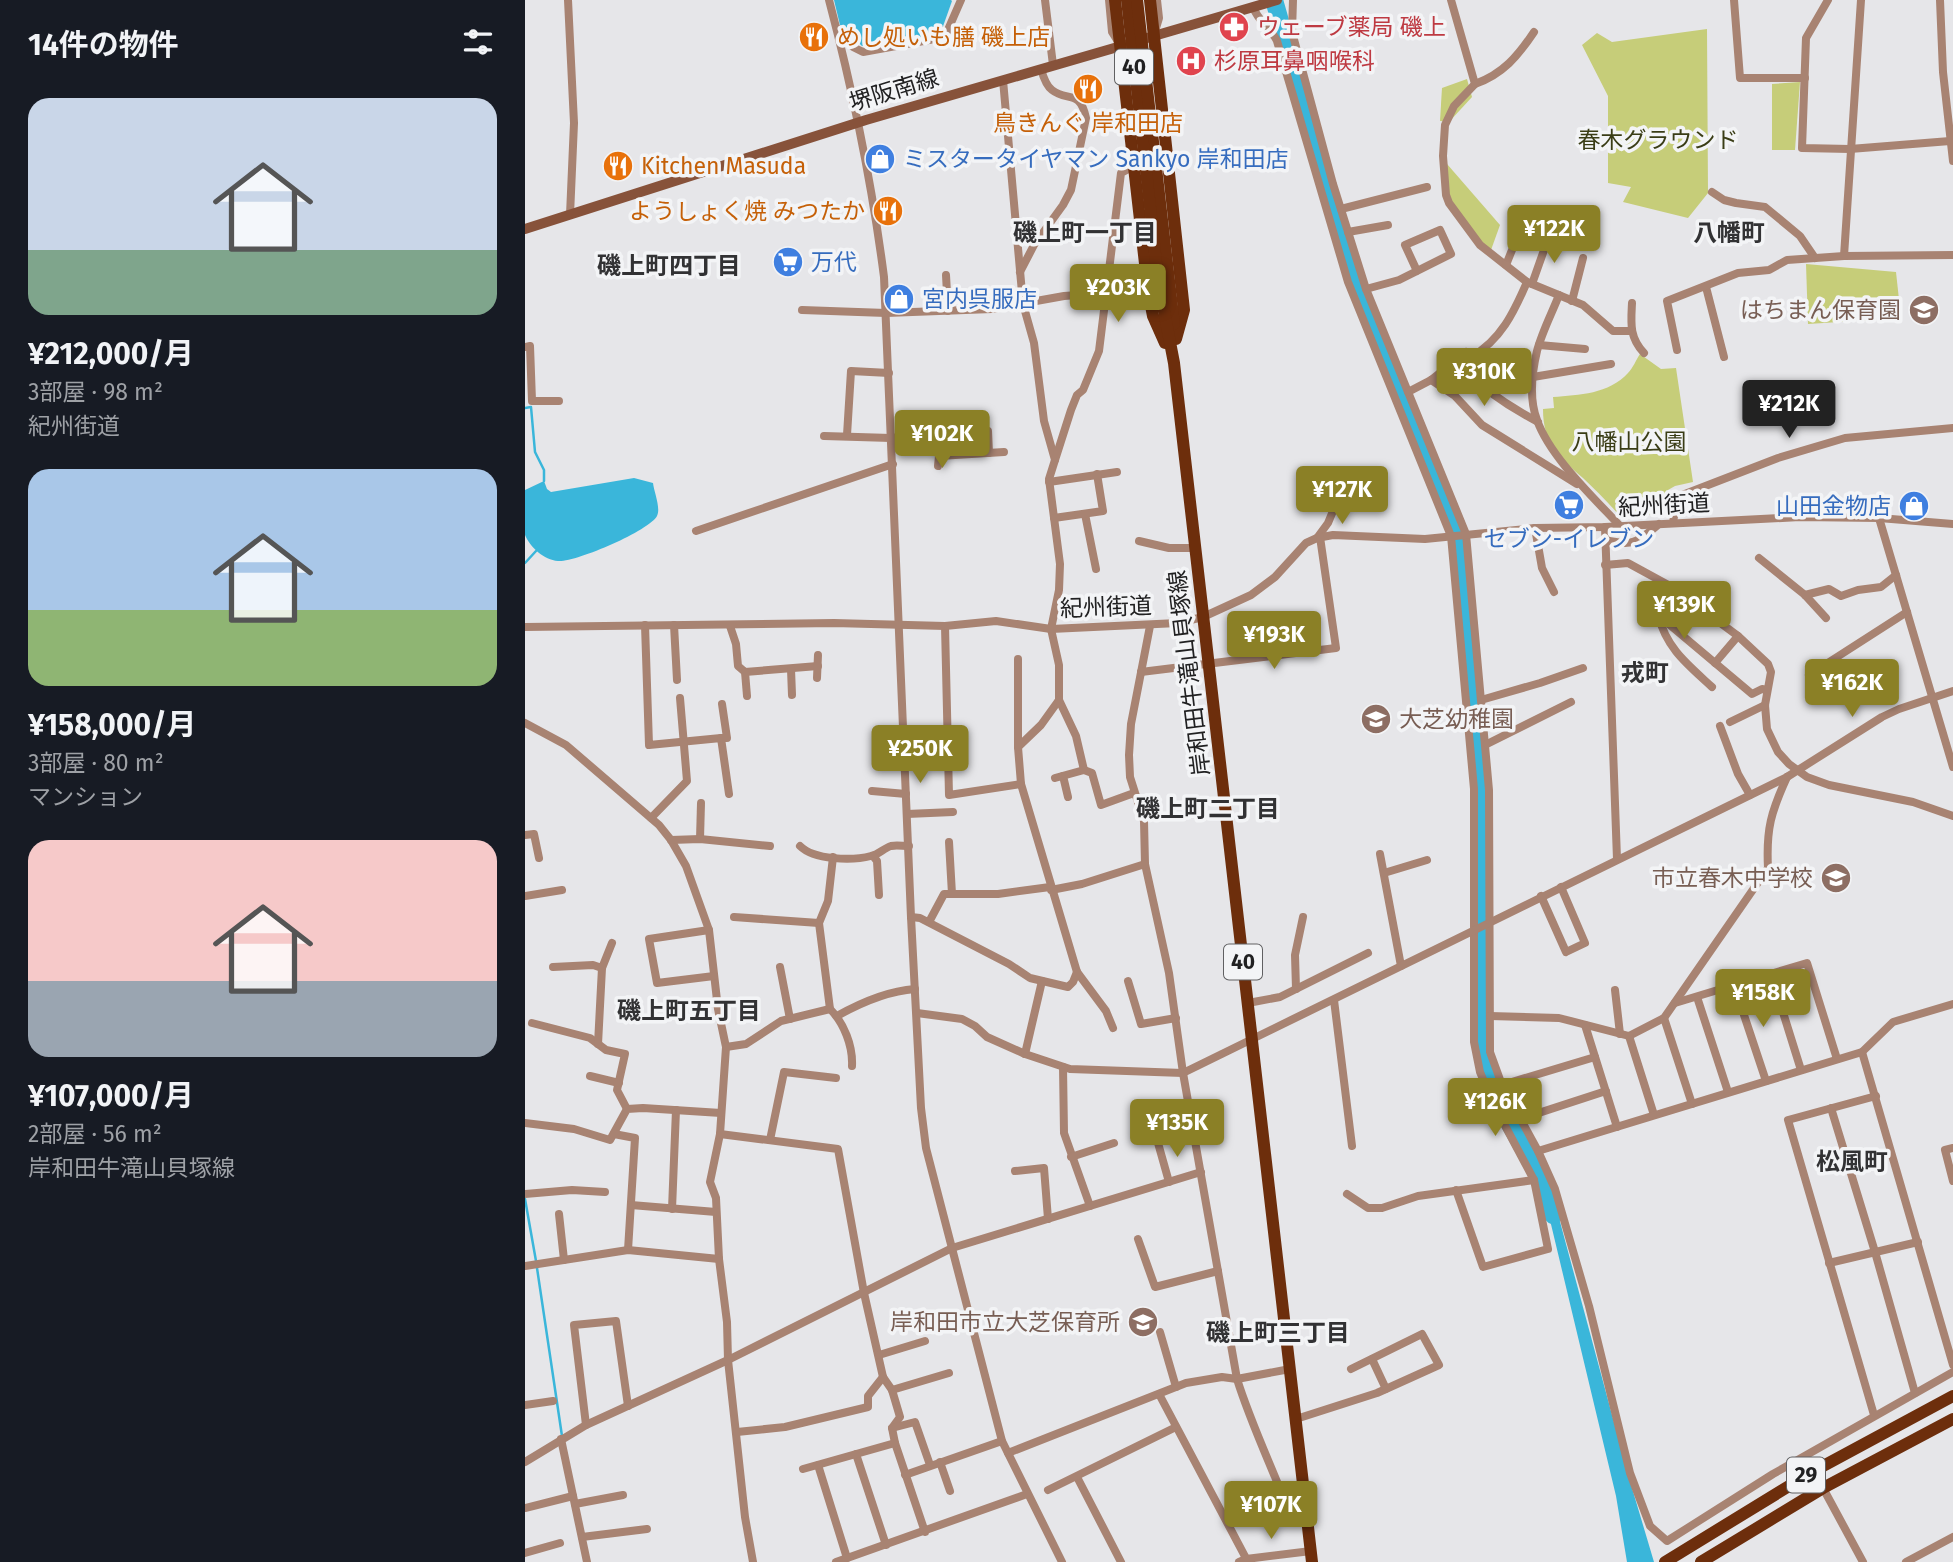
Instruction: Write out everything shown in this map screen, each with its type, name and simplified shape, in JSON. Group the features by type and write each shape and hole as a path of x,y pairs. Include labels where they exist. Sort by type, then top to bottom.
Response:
{"main road":[{"path":"1115,0 1148,290 1153,316 1174,363"},
{"name":"岸和田牛滝山貝塚線","path":"1126,0 1176,339 1174,363"},
{"name":"岸和田牛滝山貝塚線","path":"1137,0 1158,280 1174,363 1312,1557"},
{"path":"1150,0 1184,310 1176,339"},
{"name":"堺阪南線","path":"525,229 857,123 1277,0"},
{"name":"29","path":"1665,1562 1812,1472 1953,1396"},
{"name":"29","path":"1701,1562 1823,1488 1953,1419"}],"street":[{"path":"568,0 574,123 570,215"},
{"path":"829,0 877,221 886,313 911,917 926,1148 1002,1441 1062,1562"},
{"path":"836,27 853,47 863,52 932,41 947,32 961,0"},
{"path":"1045,0 1053,65"},
{"path":"1109,0 1112,32 1120,46"},
{"path":"1154,36 1159,18 1157,0"},
{"path":"1293,0 1292,32 1333,184 1366,289 1408,392 1458,535 1481,700 1489,790 1490,1052 1502,1086 1538,1151 1555,1189 1589,1306 1630,1473 1650,1526 1667,1541 1773,1474 1953,1372"},
{"path":"1451,0 1475,84"},
{"path":"1734,0 1740,78 1805,78"},
{"path":"1828,0 1806,38 1801,148 1850,149 1950,141"},
{"path":"1844,256 1861,0"},
{"path":"1940,0 1943,72 1953,161"},
{"path":"1255,6 1257,19 1271,30 1277,41 1348,282 1458,535 1473,789 1476,928 1474,1042 1480,1072 1493,1103 1534,1181 1548,1249 1483,1267 1456,1190"},
{"path":"1534,32 1515,60 1492,78 1475,84 1454,106 1445,125 1443,156 1446,195 1471,234 1529,283 1583,305 1613,331 1631,331"},
{"path":"1020,272 1034,245 1071,190 1086,118 1084,108 1078,100 1048,88 1041,69"},
{"path":"1003,80 1023,304 1034,343 1044,421 1055,460"},
{"path":"1084,770 1076,736 1059,700 1059,665 1051,629 1061,564 1049,482 1071,410 1083,390 1099,351 1121,173 1134,166"},
{"path":"1320,188 1333,184"},
{"path":"1341,208 1427,187"},
{"path":"1712,192 1724,200 1765,207 1800,236 1815,258"},
{"path":"1348,232 1388,225"},
{"path":"1366,289 1399,280 1417,271 1451,254 1440,230 1405,245 1417,271"},
{"path":"1408,392 1431,380 1466,352 1471,357 1478,353 1498,335 1512,316 1549,236"},
{"path":"1506,265 1516,240"},
{"path":"1677,350 1667,301 1738,273 1769,270 1787,260 1844,256 1953,255"},
{"path":"1573,301 1583,258"},
{"path":"946,275 948,311"},
{"path":"1706,287 1724,356"},
{"path":"802,310 886,313 992,309 1064,296 1148,290"},
{"path":"1559,295 1539,345 1533,377 1532,388 1538,422 1548,440 1585,489 1620,526"},
{"path":"1632,303 1631,331 1636,344 1644,353"},
{"path":"1539,345 1585,349"},
{"path":"525,347 530,346 533,401 559,401"},
{"path":"1454,362 1489,393 1538,422"},
{"path":"1533,377 1611,364"},
{"path":"847,435 851,371 889,373"},
{"path":"1431,380 1455,396 1482,425 1585,489"},
{"path":"1673,523 1677,497 1778,458 1845,438 1953,428"},
{"path":"988,431 989,453"},
{"path":"824,436 891,438 935,433 939,456 937,466"},
{"path":"939,456 1004,452"},
{"path":"696,531 893,464"},
{"path":"1049,482 1117,472"},
{"path":"1054,518 1103,511 1097,474"},
{"path":"1141,672 1336,648 1319,537 1338,499"},
{"path":"1085,514 1096,569"},
{"name":"紀州街道","path":"525,627 834,623 945,626 996,621 1051,629 1150,626 1203,617 1265,586 1306,543 1319,537 1425,539 1535,528 1800,517 1879,518 1953,524"},
{"path":"1879,518 1953,767"},
{"path":"1605,540 1631,543 1659,524"},
{"path":"1605,527 1617,859"},
{"path":"1535,528 1542,568 1553,592"},
{"path":"1139,541 1169,548 1195,548"},
{"path":"1759,558 1805,595 1826,618"},
{"path":"1605,565 1628,563 1672,587 1738,636 1768,664 1771,672 1765,705 1767,729 1778,752 1807,777 1829,785 1913,802 1953,816"},
{"path":"1805,595 1829,589 1841,596 1858,590 1881,587 1896,575"},
{"path":"1672,587 1658,615 1666,640 1672,650 1712,687"},
{"path":"1808,675 1907,612"},
{"path":"1658,615 1752,694 1762,689 1767,690"},
{"path":"645,625 649,745 727,738 722,704"},
{"path":"674,625 677,680"},
{"path":"730,626 736,644 738,666 744,673 747,696"},
{"path":"945,626 949,795 1021,784"},
{"path":"1150,626 1131,724 1129,755 1134,793 1144,821 1145,864 1169,972 1183,1073 1237,1379 1249,1418 1259,1435 1289,1512 1308,1521"},
{"path":"1716,663 1738,636"},
{"path":"817,678 818,654"},
{"path":"1018,659 1021,784 1077,972 1106,1011 1113,1028"},
{"path":"744,673 818,666"},
{"path":"1481,700 1583,668"},
{"path":"791,669 792,695"},
{"path":"917,1013 962,1020 975,1026 986,1037 1063,1067 1183,1073 1787,777 1882,717 1953,691"},
{"path":"651,818 687,781 680,698"},
{"path":"1019,747 1041,725 1059,700"},
{"path":"1486,744 1571,702"},
{"path":"1730,722 1765,705"},
{"path":"525,723 566,745 651,818 671,840 686,866 709,930 726,1047 720,1134 710,1182 716,1198 728,1360 753,1562"},
{"path":"1720,726 1738,774 1750,795"},
{"path":"722,738 729,794"},
{"path":"1068,797 1059,777 1084,770 1092,773 1101,805 1134,793"},
{"path":"1490,1016 1559,1018 1625,1035 1664,1018 1768,868 1769,821 1787,777"},
{"path":"871,791 906,794"},
{"path":"700,839 701,803"},
{"path":"907,814 953,812"},
{"path":"525,835 534,834 539,858"},
{"path":"671,840 700,839 771,846"},
{"path":"950,842 952,894"},
{"path":"800,846 806,852 833,857 873,856 891,846 909,846"},
{"path":"1380,854 1401,966"},
{"path":"873,856 877,861 879,895"},
{"path":"833,857 828,901 819,923 834,1012 850,1045 852,1066"},
{"path":"1384,873 1427,860"},
{"path":"929,922 943,894 998,894 1082,884 1145,864"},
{"path":"1541,896 1566,952 1585,943 1561,887"},
{"path":"525,896 562,890"},
{"path":"734,917 819,923"},
{"path":"911,917 929,922 1030,978 1068,987 1077,972"},
{"path":"1296,989 1295,955 1303,917"},
{"path":"709,930 649,939 657,983 714,976"},
{"path":"598,1044 603,968 612,943"},
{"path":"1248,1003 1280,997 1368,953"},
{"path":"1675,1003 1807,963 1837,1059"},
{"path":"554,967 593,965 603,968"},
{"path":"780,967 790,1019"},
{"path":"1771,974 1801,1070"},
{"path":"1025,1054 1042,981"},
{"path":"1128,981 1140,1024 1176,1018"},
{"path":"1734,985 1766,1081"},
{"path":"726,1047 746,1044 781,1021 834,1012 869,999 915,989"},
{"path":"1615,990 1625,1035 1654,1115"},
{"path":"1697,996 1728,1092"},
{"path":"1333,1000 1352,1146"},
{"path":"1538,1151 1862,1052 1893,1022 1953,1004"},
{"path":"1664,1018 1692,1104"},
{"path":"531,1023 590,1038 606,1050 625,1054 617,1090 627,1110"},
{"path":"1585,1025 1617,1127"},
{"path":"1862,1052 1953,1365"},
{"path":"1502,1086 1595,1057"},
{"path":"1063,1067 1064,1133 1090,1206"},
{"path":"771,1140 784,1072 837,1078"},
{"path":"590,1076 619,1083"},
{"path":"1520,1119 1605,1091"},
{"path":"1874,1415 1788,1120 1876,1096"},
{"path":"1831,1108 1915,1393"},
{"path":"627,1110 721,1113"},
{"path":"525,1123 574,1129 610,1140 627,1110"},
{"path":"672,1209 676,1110"},
{"path":"614,1134 635,1138 628,1250"},
{"path":"720,1134 838,1149 864,1293 883,1377 893,1390 899,1417 892,1428 895,1443 925,1532"},
{"path":"1071,1157 1114,1143"},
{"path":"1158,1143 1169,1182"},
{"path":"1953,1147 1945,1150 1953,1181"},
{"path":"1015,1171 1044,1168 1048,1219"},
{"path":"525,1462 586,1425 728,1360 789,1328 810,1321 952,1248 1201,1172"},
{"path":"1347,1194 1368,1208 1382,1208 1419,1196 1534,1181"},
{"path":"525,1194 572,1190 605,1192"},
{"path":"631,1205 716,1212"},
{"path":"559,1214 564,1260"},
{"path":"1138,1239 1155,1287 1218,1271"},
{"path":"1829,1263 1918,1242"},
{"path":"525,1266 628,1250 719,1259"},
{"path":"586,1425 574,1325 617,1321 628,1406"},
{"path":"1160,1332 1176,1387"},
{"path":"1296,1419 1386,1389 1439,1365 1422,1334 1351,1369"},
{"path":"879,1355 925,1341"},
{"path":"1372,1359 1386,1389"},
{"path":"1007,1453 1176,1387 1222,1377 1237,1379 1290,1368"},
{"path":"893,1390 949,1373"},
{"path":"737,1432 785,1427 868,1407 868,1396 883,1377"},
{"path":"1159,1394 1244,1561 1312,1557"},
{"path":"525,1405 553,1401"},
{"path":"892,1428 915,1422 930,1465"},
{"path":"1048,1490 1176,1427"},
{"path":"561,1438 587,1562"},
{"path":"905,1475 1002,1441"},
{"path":"803,1469 895,1443"},
{"path":"856,1454 886,1545"},
{"path":"940,1462 950,1491"},
{"path":"818,1465 847,1558"},
{"path":"1077,1477 1121,1562"},
{"path":"1823,1488 1863,1562"},
{"path":"837,1562 1027,1494"},
{"path":"525,1508 623,1496"},
{"path":"582,1537 647,1529"},
{"path":"1906,1562 1953,1537"},
{"path":"525,1553 560,1543"}],"green space":[{"name":"春木グラウンド","path":"1707,29 1708,193 1688,218 1623,202 1631,187 1608,183 1608,96 1582,45 1597,33 1612,42"},
{"path":"1467,79 1472,97 1449,122 1440,121 1442,88"},
{"path":"1800,82 1795,150 1772,150 1772,84"},
{"path":"1447,164 1500,225 1491,250 1466,223 1450,199"},
{"path":"1806,264 1896,272 1901,318 1808,324"},
{"name":"八幡山公園","path":"1640,354 1661,369 1676,368 1693,482 1668,490 1669,512 1622,518 1554,449 1546,432 1543,409 1554,408 1553,397 1593,392 1612,385 1628,373"}],"water":[{"path":"834,0 952,1 941,32 934,36 862,46 840,25"},
{"path":"634,478 653,483 658,504 657,516 640,530 594,552 558,561 543,555 527,540 525,490 544,481 551,492"},
{"path":"1552,1192 1654,1562 1627,1562 1616,1496 1544,1195"}],"waterway":[{"path":"1274,0 1352,273 1457,527 1481,799 1484,1056 1493,1090 1539,1178 1553,1215"},
{"path":"525,408 531,407 535,452 544,470 544,481"},
{"path":"525,563 536,551"},
{"path":"525,1199 536,1261"},
{"path":"537,1268 562,1436"}],"place":[{"name":"ウェーブ薬局 磯上","path":"1234,27"},
{"name":"めし処いも膳 磯上店","path":"814,37"},
{"name":"杉原耳鼻咽喉科","path":"1191,61"},
{"name":"鳥きんぐ 岸和田店","path":"1088,89"},
{"name":"ミスタータイヤマン Sankyo 岸和田店","path":"880,159"},
{"name":"Kitchen Masuda","path":"618,166"},
{"name":"ようしょく焼 みつたか","path":"888,211"},
{"name":"万代","path":"788,262"},
{"name":"宮内呉服店","path":"899,299"},
{"name":"はちまん保育園","path":"1924,310"},
{"name":"セブン-イレブン","path":"1569,505"},
{"name":"山田金物店","path":"1914,506"},
{"name":"大芝幼稚園","path":"1376,719"},
{"name":"市立春木中学校","path":"1836,878"},
{"name":"岸和田市立大芝保育所","path":"1143,1322"}],"district":[{"name":"磯上町一丁目","path":"1085,233"},
{"name":"八幡町","path":"1729,233"},
{"name":"磯上町四丁目","path":"669,266"},
{"name":"戎町","path":"1645,673"},
{"name":"磯上町二丁目","path":"1208,809"},
{"name":"磯上町五丁目","path":"689,1011"},
{"name":"松風町","path":"1852,1162"},
{"name":"磯上町三丁目","path":"1278,1333"}]}
